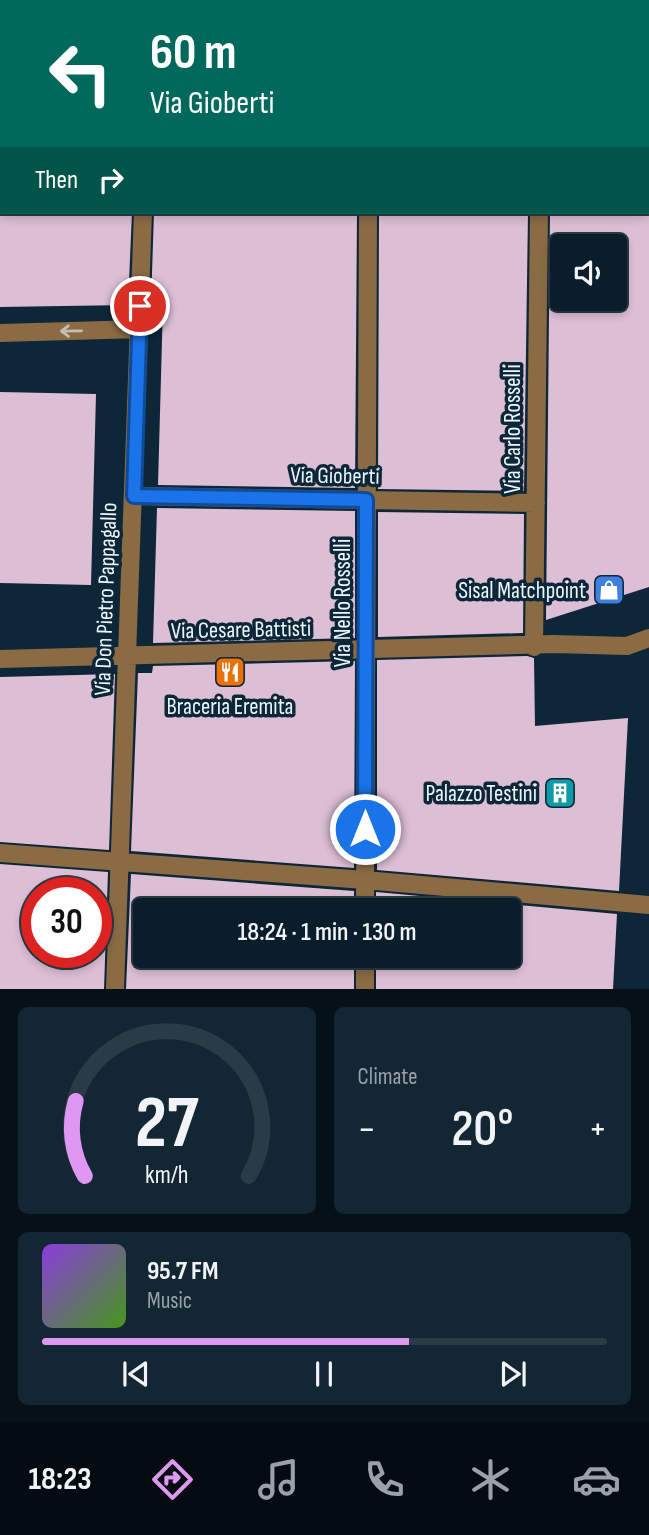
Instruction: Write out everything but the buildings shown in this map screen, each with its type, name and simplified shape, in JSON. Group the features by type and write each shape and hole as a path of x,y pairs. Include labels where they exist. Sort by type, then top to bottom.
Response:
{"street":[{"name":"Via Don Pietro Pappagallo","path":"116,989 144,214"},
{"name":"Via Nello Rosselli","path":"365,898 368,214"},
{"name":"Via Carlo Rosselli","path":"534,647 538,214"},
{"path":"0,333 139,329"},
{"name":"Via Gioberti","path":"134,496 536,503"},
{"name":"Via Cesare Battisti","path":"0,659 626,646 649,638"},
{"path":"0,853 120,864 365,880 649,905"},
{"path":"365,968 365,989"}],"place":[{"name":"Sisal Matchpoint","path":"609,590"},
{"name":"Braceria Eremita","path":"230,672"},
{"name":"Palazzo Testini","path":"560,793"}],"route":[{"path":"140,306 134,496 366,500 365,829"}]}
